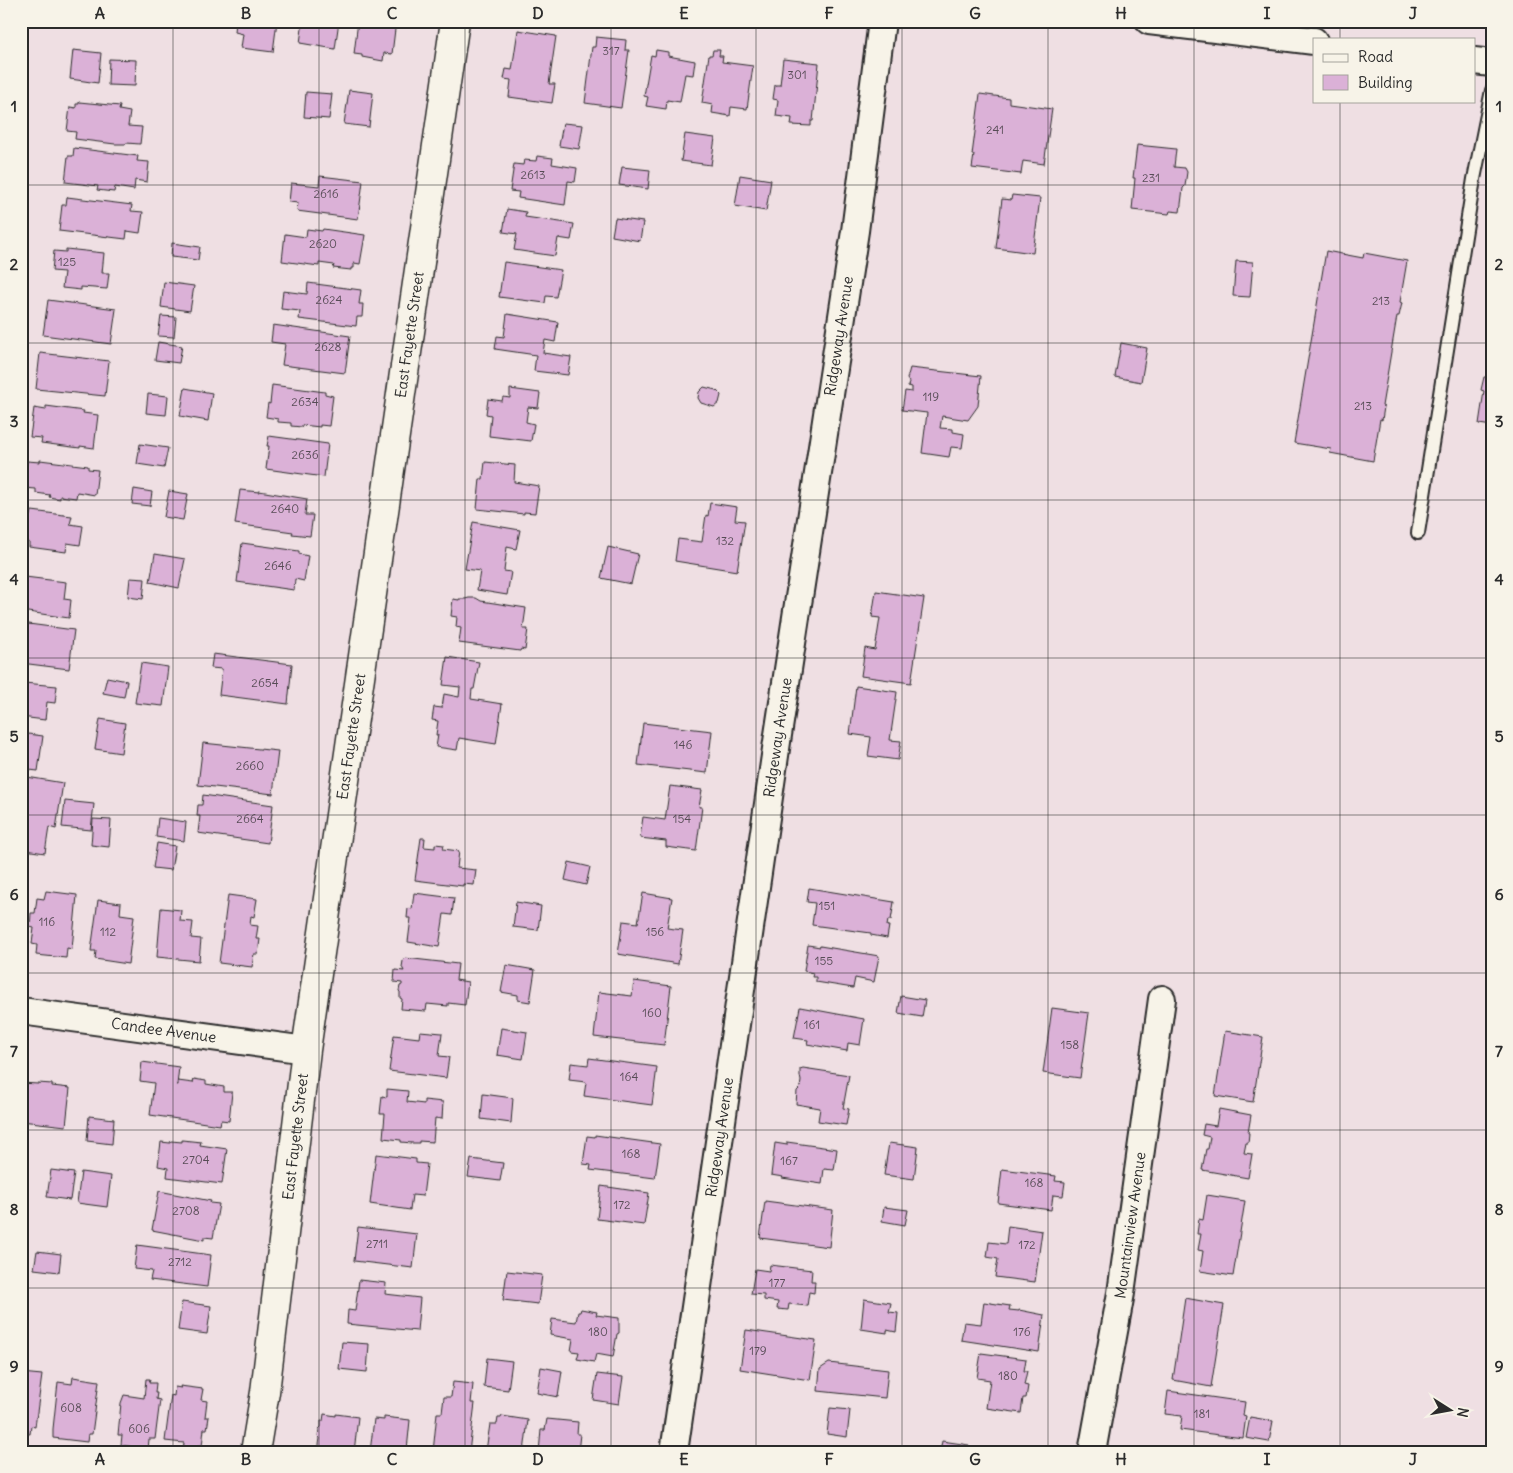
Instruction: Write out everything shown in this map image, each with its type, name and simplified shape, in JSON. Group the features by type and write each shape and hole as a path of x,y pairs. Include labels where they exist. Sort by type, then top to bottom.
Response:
{"street":[{"name":"East Fayette Street","path":"255,1452 266,1383 306,1050 455,21"},
{"name":"Ridgeway Avenue","path":"674,1452 778,735 855,231 882,21"},
{"path":"1148,21 1313,41"},
{"path":"1476,61 1492,63"},
{"name":"Mountainview Avenue","path":"1092,1452 1121,1293 1162,999"},
{"name":"Candee Avenue","path":"21,1011 306,1050"}],"lane":[{"path":"1418,534 1474,179 1492,90"}],"building":[{"path":"236,21 277,21 273,52 241,48 243,34 235,32"},
{"path":"303,21 339,21 335,49 300,43"},
{"path":"358,21 396,21 392,54 384,53 383,61 354,54"},
{"path":"518,30 556,36 549,84 555,84 552,103 509,97 511,80 504,79 506,69 512,70"},
{"path":"596,37 626,40 625,50 629,50 621,108 585,103 592,47 595,47"},
{"path":"73,50 101,53 98,83 70,79"},
{"path":"656,50 668,52 668,56 695,61 693,75 685,74 680,102 667,100 666,109 646,106 648,97 644,96 651,55 655,56"},
{"path":"713,50 720,50 719,56 723,56 722,62 753,66 747,109 731,107 730,116 712,113 713,105 702,103 709,55 712,55"},
{"path":"109,59 136,60 135,86 108,85"},
{"path":"783,59 819,63 811,126 791,125 792,118 776,116 778,100 773,99 775,85 780,85"},
{"path":"349,90 373,93 369,127 344,124"},
{"path":"306,92 332,94 329,119 304,117"},
{"path":"980,94 1009,98 1009,103 1052,109 1044,164 1023,161 1021,174 972,168"},
{"path":"79,102 120,106 119,110 130,112 128,126 142,127 140,144 115,144 75,139 76,132 67,131 70,107 76,108 76,104 79,104"},
{"path":"563,123 583,125 579,149 559,146"},
{"path":"685,134 715,138 711,165 681,161"},
{"path":"1137,145 1176,149 1174,167 1185,168 1187,172 1180,212 1170,211 1169,214 1132,210"},
{"path":"74,148 138,156 137,161 149,162 147,182 135,180 134,190 115,187 114,192 97,190 98,186 65,182 68,156 73,156"},
{"path":"537,156 553,158 552,164 577,168 575,182 568,181 565,205 518,198 519,192 510,191 514,164 523,165 524,160 536,161"},
{"path":"622,167 650,170 648,189 619,185"},
{"path":"740,175 771,180 766,211 735,206"},
{"path":"320,176 363,181 358,219 297,211 298,203 289,202 291,183 319,186"},
{"path":"1012,195 1040,198 1033,253 996,248 1002,199 1011,200"},
{"path":"67,197 132,205 131,211 143,212 140,233 127,231 126,239 59,231 62,205 66,205"},
{"path":"507,209 526,212 525,217 574,224 571,240 558,238 555,256 514,250 517,234 503,232"},
{"path":"615,218 643,222 640,241 612,236"},
{"path":"307,229 322,231 323,229 365,235 360,264 354,263 354,268 351,268 351,270 333,268 334,265 319,263 319,266 282,261 285,234 306,237"},
{"path":"172,243 200,247 198,260 171,257"},
{"path":"66,249 104,253 102,273 109,273 107,289 81,287 81,290 62,288 64,272 52,271 54,251 66,252"},
{"path":"1326,251 1363,258 1364,253 1407,261 1400,302 1402,303 1399,316 1397,316 1382,406 1384,407 1382,420 1380,419 1373,461 1330,453 1331,449 1294,443"},
{"path":"1236,261 1253,262 1250,297 1233,296"},
{"path":"504,262 561,270 556,297 546,296 545,303 499,297"},
{"path":"164,282 194,286 190,311 161,307"},
{"path":"308,283 361,290 359,304 363,304 362,317 357,317 356,326 299,319 300,311 281,309 283,291 307,294"},
{"path":"48,300 116,309 111,344 43,335"},
{"path":"507,314 558,322 555,342 545,340 543,353 571,357 568,375 534,371 536,355 495,349 497,336 504,337"},
{"path":"161,316 176,317 174,337 158,336"},
{"path":"273,325 350,336 345,373 282,365 285,344 271,342"},
{"path":"158,342 182,346 179,363 155,360"},
{"path":"1121,343 1147,348 1141,382 1115,377"},
{"path":"1492,346 1492,426 1479,424 1484,391 1481,390 1484,377 1487,377"},
{"path":"40,353 109,361 105,396 36,389"},
{"path":"910,368 981,376 978,406 968,420 942,416 940,428 953,429 953,432 964,434 962,448 951,447 949,457 922,453 927,413 902,410 905,391 912,392 912,387 908,386 909,382 907,379"},
{"path":"272,385 325,392 325,394 333,396 329,426 291,426 291,423 278,422 278,419 266,417 268,403 270,404"},
{"path":"704,387 716,390 721,395 719,403 714,407 701,403 698,398 699,392"},
{"path":"185,388 212,393 208,421 180,416"},
{"path":"510,389 540,393 538,408 528,407 526,422 534,424 531,441 489,436 491,415 486,414 488,399 502,401 503,397 510,398"},
{"path":"148,394 168,396 166,415 146,413"},
{"path":"46,406 84,411 83,413 98,415 94,448 41,443 42,438 30,437 34,408 46,410"},
{"path":"269,436 328,444 324,477 266,469"},
{"path":"140,444 168,448 164,468 137,464"},
{"path":"40,460 88,466 88,469 98,470 95,495 77,492 76,498 60,496 60,499 36,493 36,489 24,488 27,461 40,462"},
{"path":"485,462 515,465 514,482 539,486 535,513 524,512 524,514 477,509 480,479 483,479"},
{"path":"134,489 152,492 150,506 132,504"},
{"path":"240,490 259,491 307,499 305,515 313,515 310,536 235,524"},
{"path":"169,491 188,494 183,520 164,517"},
{"path":"710,503 737,507 735,520 745,521 737,571 675,561 678,539 702,542 706,515 708,516"},
{"path":"32,511 72,516 70,524 83,526 80,545 67,543 66,552 29,547 29,542 21,541 21,514 31,515"},
{"path":"473,522 520,530 516,549 507,547 504,571 511,572 507,595 477,590 480,571 465,569"},
{"path":"242,543 299,551 299,554 308,556 304,581 295,579 294,590 237,582"},
{"path":"608,547 638,554 631,584 601,578"},
{"path":"155,554 185,559 179,588 150,582"},
{"path":"25,577 66,582 64,599 71,600 69,618 21,611 21,579"},
{"path":"130,578 145,579 143,599 128,597"},
{"path":"876,591 924,598 911,683 861,676 865,648 875,650 880,618 872,617"},
{"path":"469,598 526,608 523,629 528,629 525,650 521,649 520,651 459,643 461,628 456,627 457,617 451,616 453,599"},
{"path":"21,623 74,630 69,669 21,663"},
{"path":"213,654 292,664 288,704 219,695 222,669 211,668"},
{"path":"447,657 479,662 471,699 502,704 496,744 459,738 457,750 436,747 438,721 432,720 434,707 442,708 444,694 459,697 460,687 443,685"},
{"path":"141,663 168,667 163,706 135,703"},
{"path":"21,675 25,676 24,683 57,686 55,703 47,702 45,720 21,717"},
{"path":"107,677 127,681 124,697 103,693"},
{"path":"856,686 897,692 890,740 901,741 898,760 868,756 871,737 850,734"},
{"path":"100,719 125,723 121,753 95,749"},
{"path":"643,723 712,731 707,773 638,765"},
{"path":"21,733 43,736 38,771 21,769"},
{"path":"203,743 278,751 273,794 198,785"},
{"path":"21,776 63,783 56,829 49,827 45,853 25,850 28,825 21,824"},
{"path":"670,786 702,790 699,807 702,807 696,851 666,847 666,841 640,838 643,817 665,820"},
{"path":"203,795 273,805 268,843 198,833 200,816 197,816 198,805 202,805"},
{"path":"65,801 94,804 91,830 62,827"},
{"path":"158,818 186,822 184,841 156,837"},
{"path":"93,819 111,820 109,847 91,845"},
{"path":"421,838 425,838 424,847 435,848 435,844 444,845 443,849 459,851 457,868 476,870 474,885 463,884 463,886 415,880"},
{"path":"157,843 175,846 171,870 153,868"},
{"path":"569,862 590,867 586,885 565,880"},
{"path":"809,888 894,902 891,920 888,920 887,938 871,935 871,933 812,925 815,903 807,902"},
{"path":"46,891 77,895 72,949 67,948 66,958 36,955 37,945 32,944 34,928 30,927 31,913 35,913 37,898 44,899"},
{"path":"414,893 454,898 452,915 444,914 439,947 408,942 411,918 407,918 408,908 412,909"},
{"path":"643,893 672,898 667,928 683,930 678,964 618,954 623,921 638,923"},
{"path":"228,895 257,899 254,917 251,916 250,925 258,926 256,939 260,939 258,954 254,954 252,967 219,963"},
{"path":"98,900 121,903 120,914 134,916 128,964 95,959 96,951 91,951"},
{"path":"516,902 541,906 538,930 513,927"},
{"path":"161,908 181,910 180,921 193,922 191,938 201,939 199,961 157,957"},
{"path":"808,945 879,956 874,982 855,978 853,988 816,982 816,977 812,977 813,973 804,971"},
{"path":"405,958 458,964 456,980 468,982 465,1005 448,1003 448,1006 427,1004 426,1011 401,1009 402,999 400,998 399,991 402,983 394,982 395,970 404,971 402,967"},
{"path":"506,965 535,970 530,1002 518,1000 518,995 501,992"},
{"path":"634,981 671,986 664,1045 594,1037 599,992 632,996"},
{"path":"901,996 925,1000 922,1017 898,1013"},
{"path":"800,1007 864,1019 860,1045 848,1043 847,1051 807,1044 808,1040 794,1038"},
{"path":"1052,1008 1089,1013 1080,1078 1043,1073"},
{"path":"501,1028 527,1032 523,1059 497,1055"},
{"path":"420,1031 442,1033 439,1056 449,1057 446,1078 389,1071 394,1035 419,1038"},
{"path":"1225,1031 1263,1037 1253,1102 1215,1096"},
{"path":"589,1058 657,1067 652,1105 584,1096 586,1082 569,1080 571,1063 588,1065"},
{"path":"142,1062 179,1067 177,1085 178,1081 193,1083 194,1079 206,1081 206,1084 224,1087 224,1092 232,1092 229,1121 221,1120 220,1125 150,1115 154,1083 140,1081"},
{"path":"800,1069 849,1075 843,1108 849,1109 846,1125 818,1121 820,1108 796,1104 797,1091 800,1088 801,1081"},
{"path":"21,1083 52,1084 52,1086 70,1088 66,1126 21,1121"},
{"path":"387,1089 408,1091 407,1102 424,1104 424,1100 443,1102 442,1119 435,1118 433,1142 419,1141 419,1143 412,1143 383,1138 385,1114 380,1114 382,1096 387,1097"},
{"path":"483,1094 513,1098 511,1123 481,1119"},
{"path":"1219,1109 1251,1115 1248,1143 1246,1143 1244,1153 1252,1154 1248,1178 1202,1170 1210,1137 1202,1135 1204,1124 1216,1126"},
{"path":"89,1116 114,1119 112,1144 87,1141"},
{"path":"595,1135 660,1144 655,1178 590,1170 591,1165 583,1164 587,1136 595,1137"},
{"path":"182,1140 201,1142 200,1145 227,1149 222,1184 167,1177 168,1168 158,1166 161,1142 182,1142"},
{"path":"787,1142 837,1149 834,1170 824,1169 822,1184 771,1175 775,1143 787,1145"},
{"path":"889,1143 918,1147 914,1179 884,1175"},
{"path":"376,1154 416,1159 416,1163 427,1164 423,1196 412,1195 410,1210 370,1204"},
{"path":"471,1159 503,1163 500,1181 468,1177"},
{"path":"1002,1169 1056,1176 1055,1181 1065,1182 1063,1196 1053,1195 1051,1210 998,1203"},
{"path":"51,1170 74,1173 70,1200 47,1197"},
{"path":"81,1172 111,1176 107,1207 77,1203"},
{"path":"601,1186 649,1193 644,1225 597,1219"},
{"path":"159,1191 219,1204 213,1238 204,1237 204,1240 152,1230"},
{"path":"1207,1195 1245,1201 1233,1276 1200,1271 1203,1251 1198,1250 1201,1234 1197,1234 1199,1219 1203,1220"},
{"path":"765,1201 833,1210 829,1247 760,1238"},
{"path":"884,1207 908,1210 905,1225 882,1221"},
{"path":"1008,1226 1042,1231 1035,1282 995,1277 998,1259 987,1257 989,1242 1006,1244"},
{"path":"358,1227 417,1234 413,1268 354,1261"},
{"path":"137,1245 211,1255 207,1287 150,1280 152,1271 134,1269"},
{"path":"37,1251 61,1254 59,1272 34,1269"},
{"path":"770,1265 812,1270 811,1281 815,1281 814,1293 809,1292 807,1306 789,1304 788,1310 777,1309 778,1302 764,1300 764,1295 751,1294 755,1269 769,1271"},
{"path":"507,1271 542,1275 538,1304 503,1300"},
{"path":"359,1280 386,1283 385,1294 420,1298 417,1331 347,1324 348,1310 355,1311"},
{"path":"1185,1298 1224,1305 1211,1387 1173,1380"},
{"path":"864,1299 891,1303 889,1312 898,1313 896,1332 887,1330 887,1333 861,1329"},
{"path":"182,1302 211,1306 207,1334 178,1330"},
{"path":"984,1302 1010,1306 1009,1310 1044,1315 1039,1352 961,1340 964,1322 981,1324"},
{"path":"581,1309 597,1312 596,1315 619,1318 619,1333 617,1334 613,1357 596,1354 594,1362 577,1359 579,1352 571,1351 573,1339 550,1335 552,1319 576,1322 578,1312"},
{"path":"746,1330 816,1340 810,1380 740,1369"},
{"path":"342,1342 369,1344 367,1372 339,1369"},
{"path":"981,1353 1026,1359 1024,1371 1027,1371 1024,1385 1028,1386 1026,1398 1023,1398 1021,1413 986,1408 990,1380 977,1378"},
{"path":"487,1358 512,1361 508,1390 484,1387"},
{"path":"829,1363 888,1370 885,1398 818,1391 820,1369"},
{"path":"541,1367 562,1371 558,1397 537,1393"},
{"path":"21,1373 42,1375 35,1427 31,1426 30,1434 21,1433"},
{"path":"597,1374 623,1377 619,1404 593,1400"},
{"path":"73,1377 99,1381 92,1434 88,1434 87,1442 53,1438 58,1382 72,1384"},
{"path":"146,1379 150,1379 149,1383 156,1383 156,1399 160,1400 155,1439 149,1439 148,1449 121,1445 122,1435 118,1435 121,1403 124,1395 144,1398"},
{"path":"453,1382 473,1384 471,1403 475,1403 469,1452 433,1452 437,1413 442,1413 444,1397 451,1397"},
{"path":"180,1386 203,1389 201,1400 207,1401 205,1417 209,1417 207,1429 204,1429 202,1446 198,1445 197,1452 183,1452 184,1443 165,1441 171,1395 174,1396 175,1387 181,1388"},
{"path":"1168,1391 1245,1402 1243,1415 1246,1416 1243,1438 1180,1430 1182,1416 1165,1414"},
{"path":"830,1408 850,1410 847,1437 827,1434"},
{"path":"324,1414 358,1417 354,1452 318,1452 319,1429"},
{"path":"502,1416 528,1420 524,1452 485,1452 490,1424 497,1424 498,1418"},
{"path":"384,1417 410,1420 407,1450 414,1452 370,1452 374,1419 384,1420"},
{"path":"1250,1417 1273,1421 1269,1442 1246,1438"},
{"path":"547,1419 578,1422 577,1434 580,1434 578,1452 539,1452 541,1430 545,1430"},
{"path":"942,1441 969,1445 968,1452 940,1452"},
{"path":"587,1448 621,1452 587,1452"}]}
